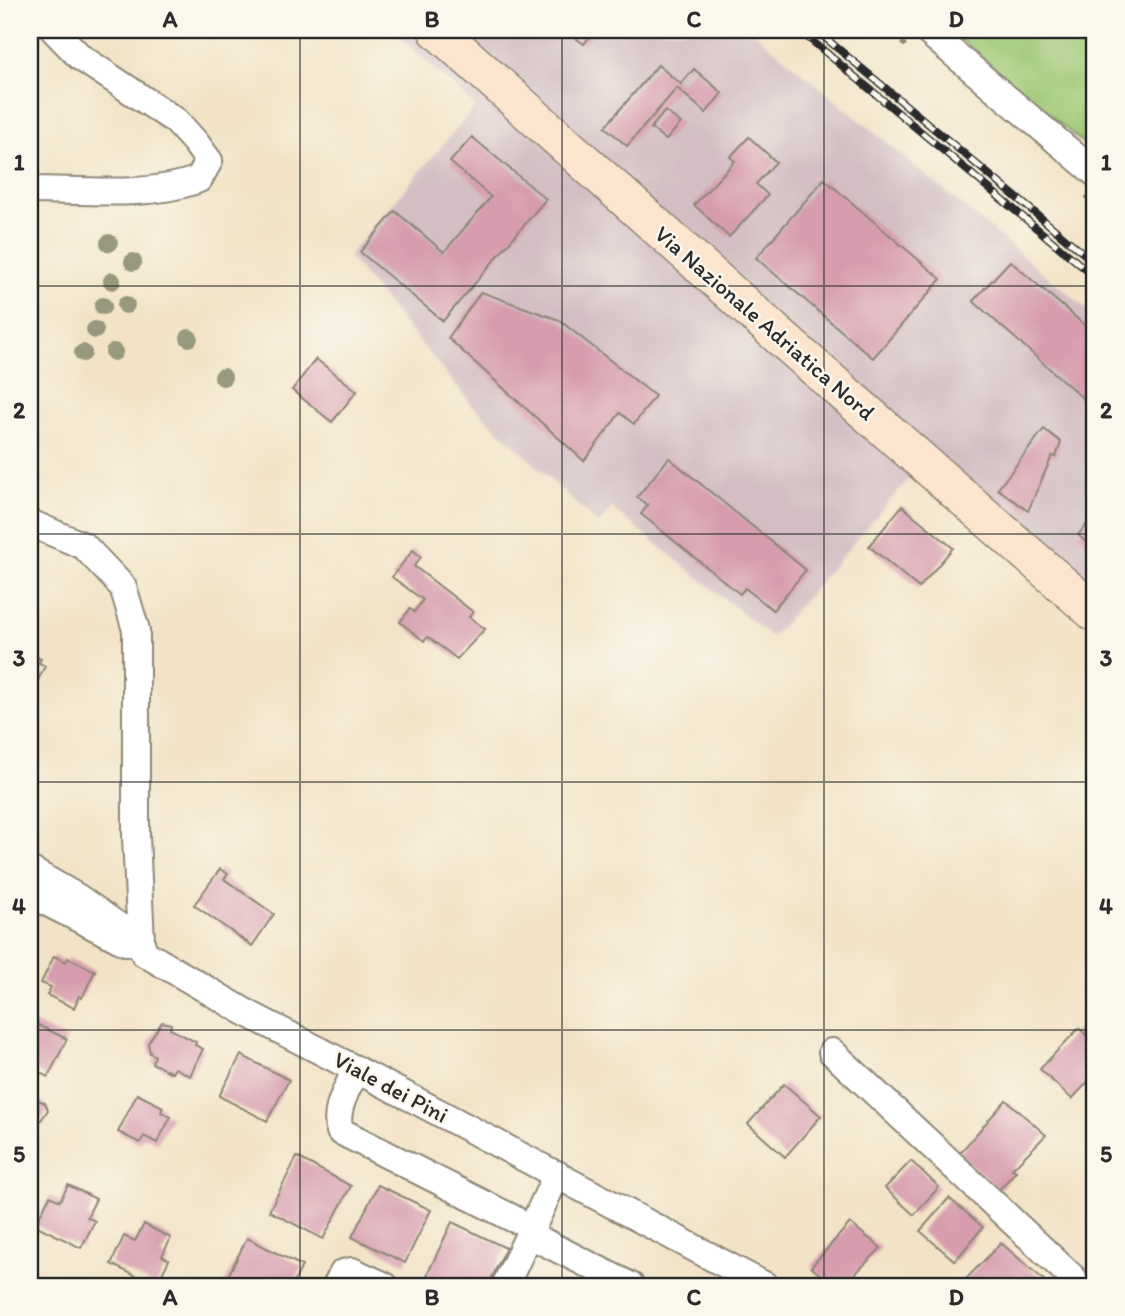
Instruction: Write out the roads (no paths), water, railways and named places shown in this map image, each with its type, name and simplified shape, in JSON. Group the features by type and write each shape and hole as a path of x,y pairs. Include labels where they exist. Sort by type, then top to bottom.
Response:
{"main road":[{"name":"Via Nazionale Adriatica Nord","path":"437,30 741,303 1095,613"}],"street":[{"path":"30,190 156,190 199,179 209,161 176,121 80,57 54,30"},
{"path":"926,30 1095,173"},
{"path":"30,523 84,546 123,587 136,630 136,837 141,942 125,942 30,894"},
{"name":"Viale dei Pini","path":"30,870 77,897 141,942 144,953 245,1012 766,1286"},
{"path":"832,1052 1079,1286"},
{"path":"356,1069 338,1110 340,1131 631,1286"},
{"path":"505,1286 521,1227 557,1174"},
{"path":"336,1286 343,1273 352,1270 385,1286"}],"railway":[{"path":"799,30 1095,277"},
{"path":"823,36 1095,263"}]}
